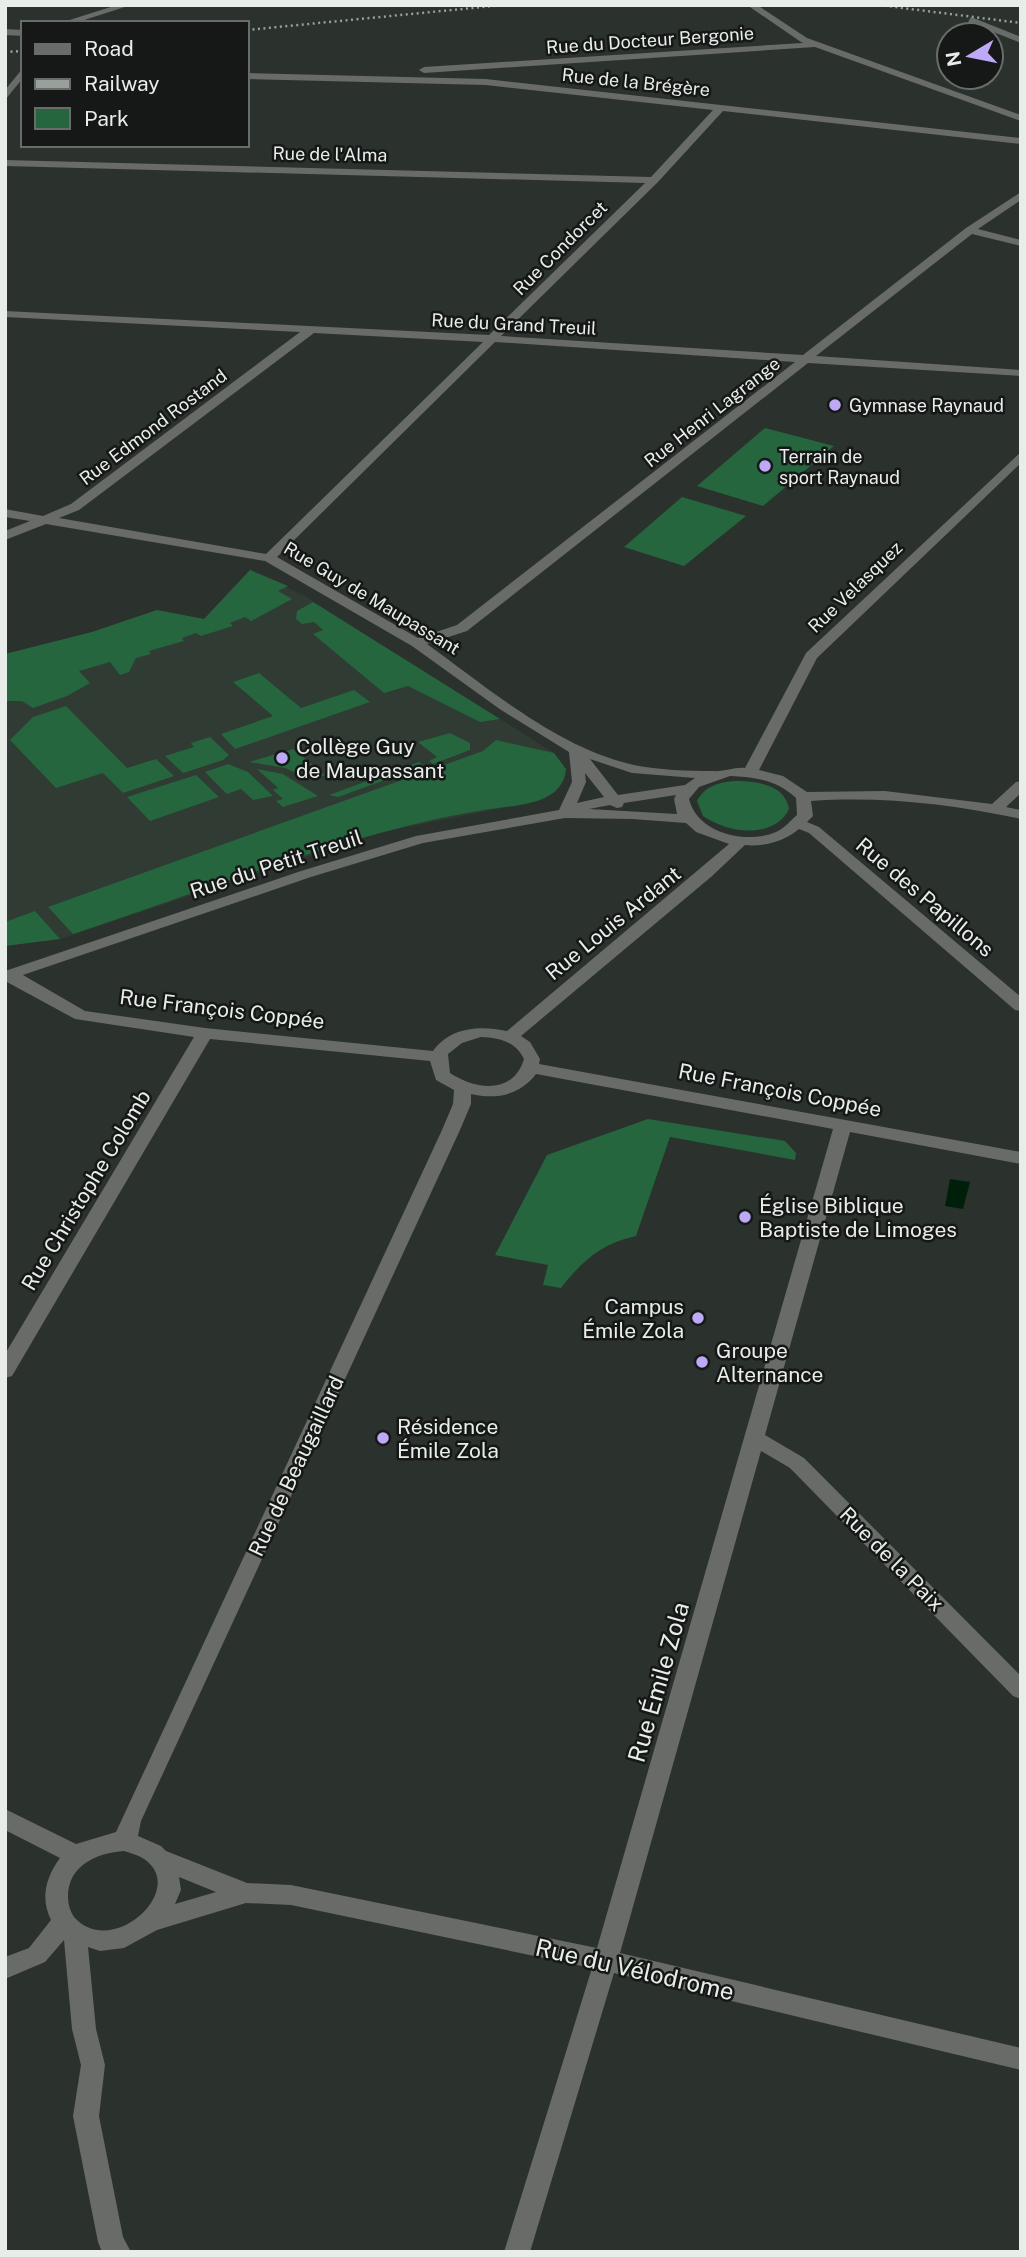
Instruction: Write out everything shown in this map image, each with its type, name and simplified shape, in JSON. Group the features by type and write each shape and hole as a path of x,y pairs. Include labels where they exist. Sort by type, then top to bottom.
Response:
{"street":[{"path":"71,21 127,5"},
{"path":"751,5 784,30 815,44 1021,118"},
{"path":"971,20 1021,40"},
{"name":"Rue du Docteur Bergonie","path":"382,80 426,70 815,44"},
{"name":"Rue du Docteur Bergonie","path":"445,81 451,75 486,66"},
{"path":"5,97 21,74"},
{"name":"Rue de la Brégère","path":"248,76 486,82 1021,141"},
{"name":"Rue Condorcet","path":"269,558 654,180 721,107"},
{"name":"Rue de l'Alma","path":"5,163 654,180"},
{"name":"Rue Henri Lagrange","path":"417,643 462,628 970,230 1021,195"},
{"path":"970,230 1021,243"},
{"name":"Rue du Grand Treuil","path":"5,314 494,339 1021,373"},
{"name":"Rue Edmond Rostand","path":"5,536 75,507 312,329"},
{"name":"Rue Velasquez","path":"750,772 811,656 1021,456"},
{"name":"Rue Guy de Maupassant","path":"5,513 269,558 417,643 506,707 574,750 632,769 710,775 750,772 782,780 803,797"},
{"path":"565,813 579,782 574,750"},
{"name":"Rue Guy de Maupassant","path":"574,750 611,800 632,814"},
{"path":"710,775 686,789 680,799 680,809 686,819 709,834 741,841 775,837 799,824 805,816 803,797 839,793 893,796 996,809 1021,815"},
{"path":"996,809 1021,785"},
{"name":"Rue du Petit Treuil","path":"565,813 588,804 686,789"},
{"name":"Rue du Petit Treuil","path":"8,976 306,874 421,839 565,813 632,814 686,819"},
{"name":"Rue des Papillons","path":"799,824 814,830 1021,1006"},
{"name":"Rue Louis Ardant","path":"510,1037 540,1009 706,874 741,841"},
{"name":"Rue François Coppée","path":"8,976 81,1015 205,1033 418,1052 438,1057"},
{"path":"481,1032 510,1037 528,1050 531,1068 526,1076 505,1089 463,1089 442,1076 438,1057 443,1048 465,1035 481,1032"},
{"name":"Rue Christophe Colomb","path":"5,1371 205,1033"},
{"name":"Rue François Coppée","path":"531,1068 1021,1158"},
{"name":"Rue de Beaugaillard","path":"125,1841 130,1821 451,1129 462,1104 463,1089"},
{"name":"Rue Émile Zola","path":"517,2252 606,1960 843,1125"},
{"name":"Rue de la Paix","path":"755,1438 797,1463 1021,1690"},
{"path":"5,1819 77,1856"},
{"path":"69,1926 90,1938 123,1938 153,1921 169,1895 170,1880 163,1860 142,1845 125,1841 107,1842 77,1856 65,1867 55,1895 69,1926 84,2029 93,2065 86,2116 111,2242 118,2252"},
{"name":"Rue du Vélodrome","path":"163,1860 246,1893 291,1895 606,1960 1021,2059"},
{"name":"Rue du Vélodrome","path":"153,1921 246,1893"},
{"path":"5,1968 37,1955 69,1926"}],"shaded area":[{"name":"Collège Guy de Maupassant","path":"250,570 303,595 554,753 566,769 565,779 557,791 542,800 382,832 60,939 5,946 5,654 92,632 157,610 204,619"},
{"path":"950,1179 970,1182 963,1209 945,1206"}],"green space":[{"name":"Terrain de sport Raynaud","path":"765,428 834,446 763,506 697,486"},
{"path":"682,497 746,516 684,566 624,547"},
{"path":"250,570 288,586 278,591 292,599 251,621 245,617 230,623 233,626 201,636 196,633 182,638 184,641 149,651 151,654 136,658 129,672 120,675 110,662 79,671 90,683 67,696 33,708 22,701 5,701 5,654 92,632 157,610 204,619"},
{"path":"313,602 500,719 480,722 408,686 384,693 313,634 323,630 314,622 302,624 296,619 297,611"},
{"path":"259,673 301,708 354,690 370,702 235,749 221,734 273,716 233,682"},
{"path":"66,706 127,768 156,759 174,776 123,793 103,773 56,788 10,740 33,717"},
{"path":"450,733 470,743 470,750 433,764 429,761 437,757 418,742"},
{"path":"210,737 229,755 223,760 183,773 165,756 194,747 191,743"},
{"path":"496,740 554,753 566,769 555,791 534,802 438,819 342,844 73,934 48,907 483,751"},
{"path":"293,749 325,775 311,780 285,768 249,762"},
{"path":"419,762 424,766 338,797 329,795"},
{"path":"228,764 248,772 273,796 253,800 241,789 227,794 205,772"},
{"path":"257,769 283,774 318,796 283,807 276,801 283,799 273,790 278,788"},
{"path":"196,775 219,797 150,821 127,797"},
{"path":"733,781 759,783 775,789 782,794 789,809 773,826 762,829 737,829 703,816 697,801 700,796 712,786"},
{"path":"35,911 60,939 5,946 5,922"},
{"path":"648,1119 785,1141 796,1153 795,1160 670,1137 636,1236 613,1243 594,1254 561,1288 543,1285 548,1265 495,1255 547,1155"}],"railway":[{"path":"248,30 503,5"},
{"path":"879,5 1021,23"},
{"path":"5,52 21,51"}],"place":[{"name":"Gymnase Raynaud","path":"835,405"},
{"name":"Terrain de sport Raynaud","path":"765,466"},
{"name":"Collège Guy de Maupassant","path":"282,758"},
{"name":"Église Biblique Baptiste de Limoges","path":"745,1217"},
{"name":"Campus Émile Zola","path":"698,1318"},
{"name":"Groupe Alternance","path":"702,1362"},
{"name":"Résidence Émile Zola","path":"383,1438"}]}
